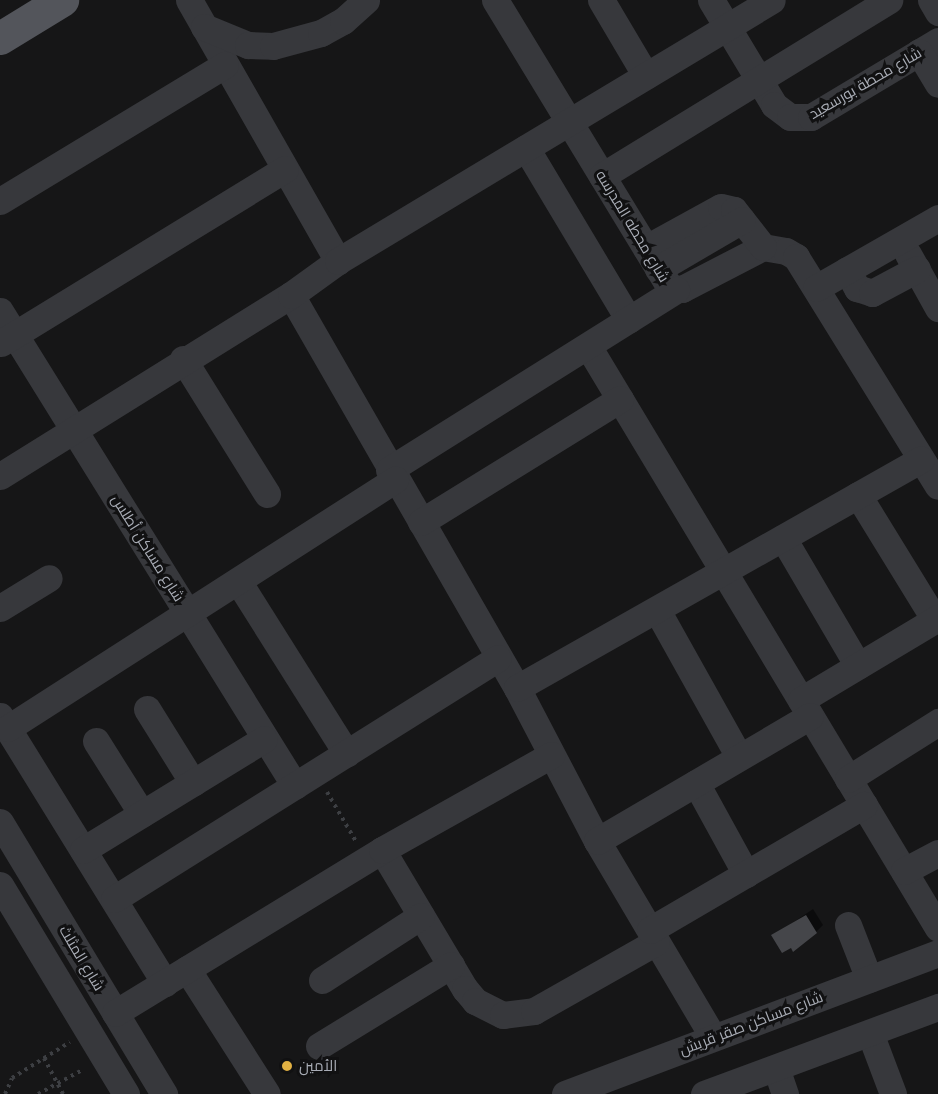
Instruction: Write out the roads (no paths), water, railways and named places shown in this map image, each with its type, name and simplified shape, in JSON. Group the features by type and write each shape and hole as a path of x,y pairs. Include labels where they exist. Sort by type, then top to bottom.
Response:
{"main road":[{"path":"0,38 62,0"}],"street":[{"path":"189,0 338,261"},
{"path":"204,27 248,45 290,43 336,25 366,0"},
{"name":"شارع محطه المدرسه","path":"495,0 652,258 676,291 763,247"},
{"path":"602,0 646,76"},
{"name":"شارع محطة بورسعيد","path":"711,0 781,113 801,119 820,112 928,46"},
{"path":"0,476 183,359 291,295 338,261 772,0"},
{"path":"602,176 889,0"},
{"path":"931,0 938,12"},
{"path":"928,46 938,84"},
{"path":"0,201 225,65"},
{"path":"526,148 629,320"},
{"path":"7,339 285,168"},
{"path":"652,258 721,207 734,210 763,247 786,251 796,257 938,486"},
{"path":"816,288 938,218"},
{"path":"900,239 936,302"},
{"path":"847,270 857,288 872,293 917,269"},
{"path":"267,1094 114,899 4,722 238,581 392,475 676,291"},
{"path":"291,295 392,475 517,688 597,841 713,1037"},
{"name":"شارع مساكن أطلس","path":"0,311 7,339 73,429 188,612 264,739 305,779"},
{"path":"588,346 938,928"},
{"path":"183,359 267,494"},
{"path":"421,522 620,399"},
{"path":"517,688 921,459"},
{"path":"597,841 739,758 858,666 936,619 858,495"},
{"path":"783,538 858,666"},
{"path":"0,608 49,578"},
{"path":"238,581 347,754"},
{"path":"657,610 739,758"},
{"path":"114,899 498,658"},
{"path":"147,709 193,783"},
{"path":"848,779 935,730"},
{"path":"83,849 264,739"},
{"path":"96,741 142,814"},
{"path":"115,1013 374,855 551,755"},
{"path":"696,783 746,874"},
{"path":"374,855 422,916 475,1001 503,1015 519,1015 534,1011 746,874 864,805"},
{"name":"شارع المثلث","path":"0,822 164,1094"},
{"path":"904,871 938,853"},
{"path":"0,885 126,1094"},
{"path":"322,980 422,916"},
{"path":"848,926 869,979"},
{"name":"شارع مساكن صقر قريش","path":"564,1094 938,953"},
{"path":"319,1046 451,965"},
{"path":"704,1094 749,1086 776,1068 938,1007"},
{"path":"870,1033 893,1094"},
{"path":"776,1068 785,1094"}],"place":[{"name":"الأمين","path":"287,1066"}]}
